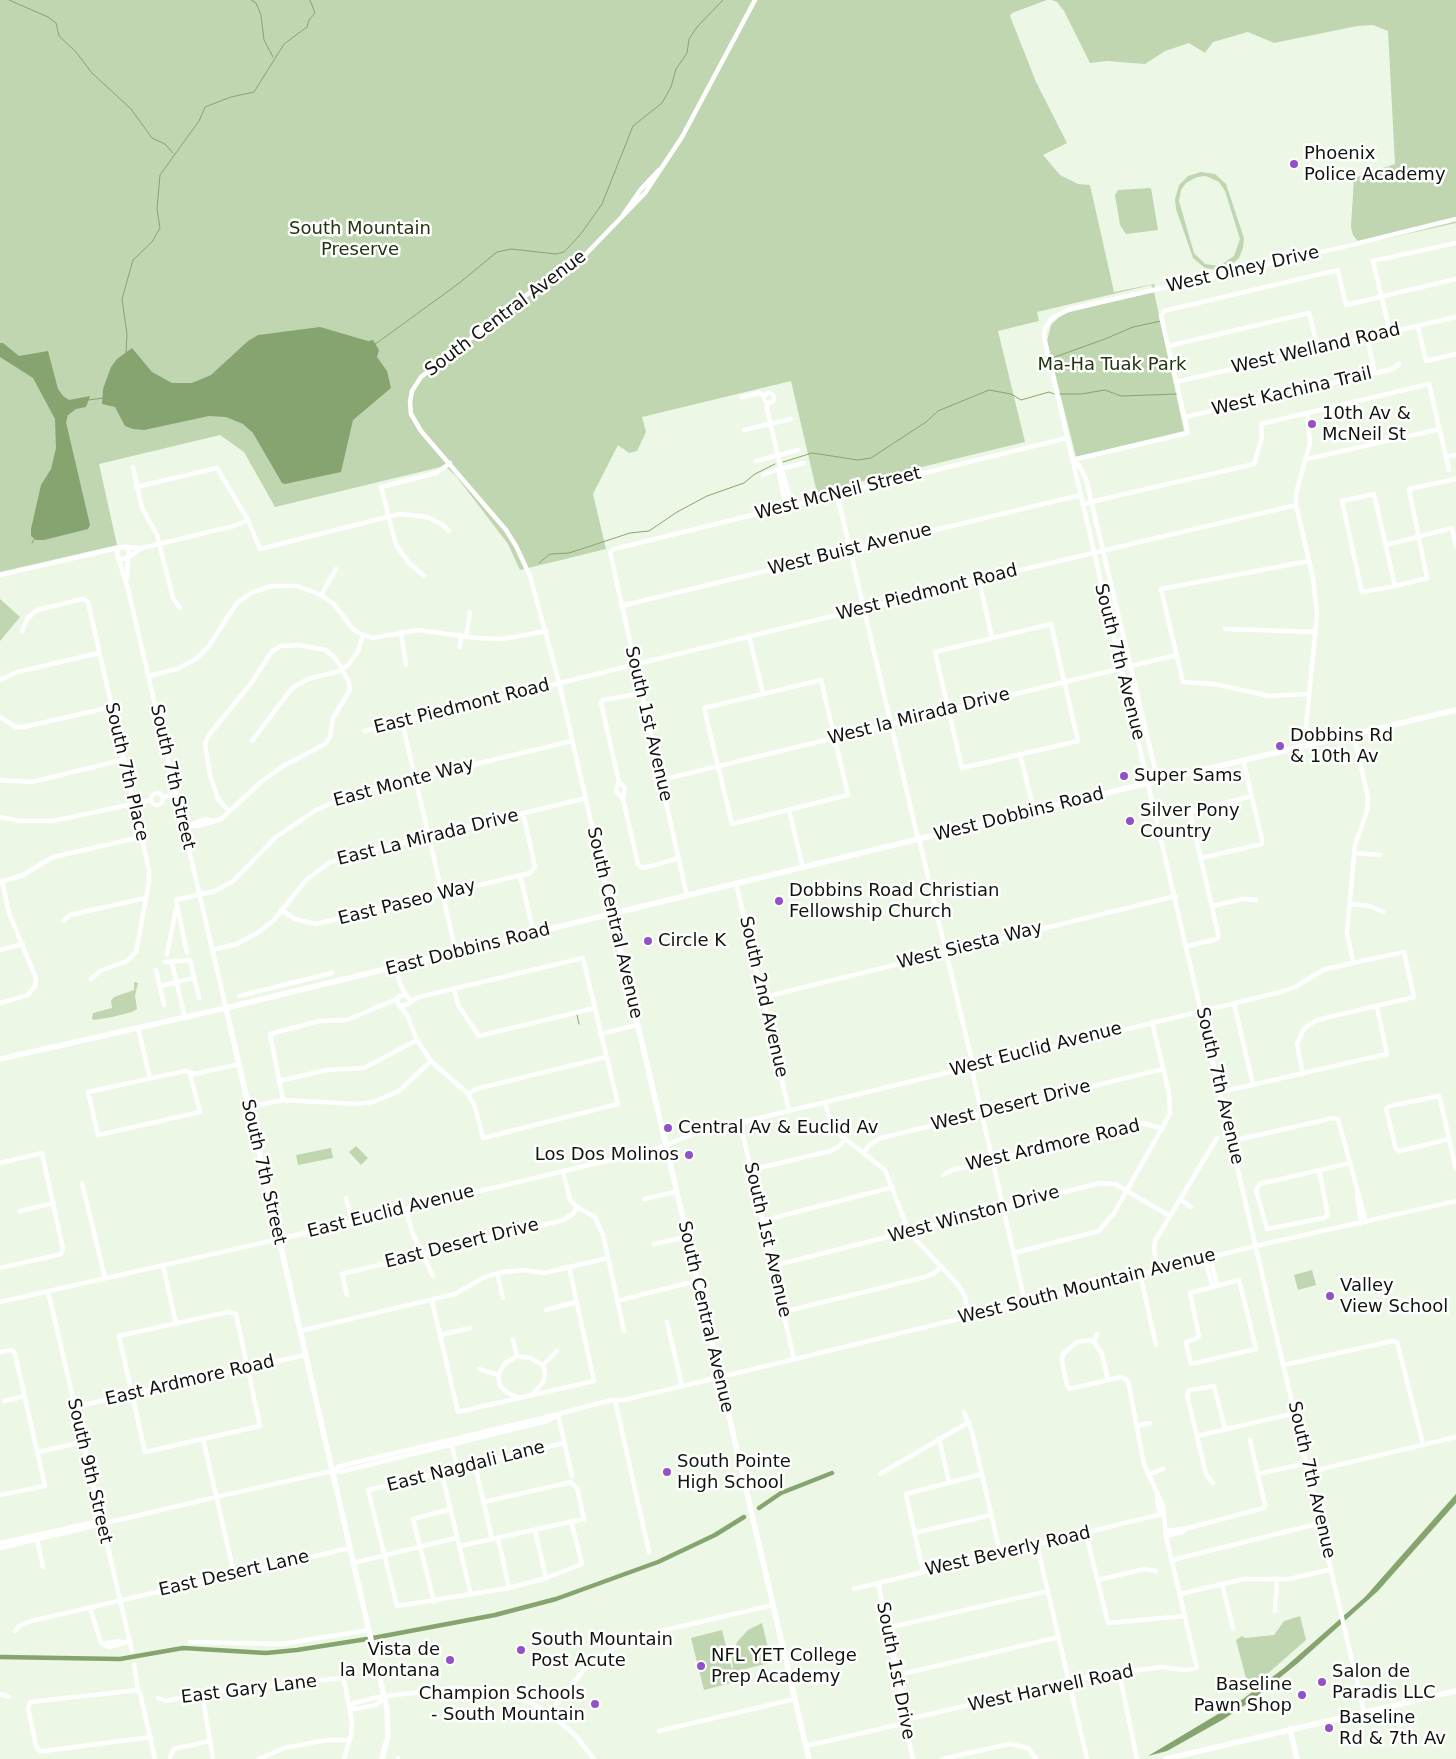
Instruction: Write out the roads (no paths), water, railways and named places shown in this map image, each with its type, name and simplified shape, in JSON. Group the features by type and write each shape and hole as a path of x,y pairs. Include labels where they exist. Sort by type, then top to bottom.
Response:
{"main road":[{"name":"West Dobbins Road","path":"612,914 1149,782 1456,710"},
{"name":"East Dobbins Road","path":"0,1059 254,1002 612,914"},
{"name":"South Central Avenue","path":"612,914 675,1192 809,1759"},
{"name":"South 7th Street","path":"226,1008 384,1698 388,1724 382,1759"},
{"path":"1166,1759 1456,1691"},
{"path":"1290,1729 1297,1759"}],"street":[{"name":"South Central Avenue","path":"612,914 536,592 516,546 487,506 413,418 410,402 415,385 424,374 542,283 584,256 623,215 641,188 659,170 696,111 755,0"},
{"name":"West Olney Drive","path":"1044,337 1045,328 1052,318 1070,309 1456,219"},
{"path":"1390,332 1374,261 1456,243"},
{"path":"1072,460 1188,433 1161,316 1164,311 1338,270 1346,305 1456,280"},
{"path":"1168,346 1309,313 1318,349"},
{"name":"West Welland Road","path":"1176,382 1456,317"},
{"path":"1418,326 1426,361 1456,354"},
{"name":"South 7th Avenue","path":"1044,337 1120,668 1176,896 1364,1712"},
{"path":"1367,338 1375,373"},
{"name":"West Kachina Trail","path":"1185,417 1375,373 1393,368 1399,364"},
{"path":"1082,504 1254,464 1262,438 1261,424 1430,384 1449,470"},
{"path":"742,397 759,393 765,396 789,506"},
{"path":"765,396 770,393 774,396 773,402 767,403"},
{"path":"1307,413 1310,435 1307,458 1297,488 1296,505 1316,601 1316,632 1305,737 1307,746"},
{"path":"744,430 791,419"},
{"path":"1307,458 1440,429"},
{"name":"West McNeil Street","path":"610,552 614,549 1067,438"},
{"path":"756,460 798,450"},
{"path":"1446,457 1456,455"},
{"name":"South 7th Avenue","path":"1072,460 1083,470 1155,769"},
{"path":"763,475 804,463"},
{"path":"424,576 400,552 392,537 381,487 436,473 450,464"},
{"path":"133,467 142,508 160,544 172,598 180,608"},
{"path":"136,487 217,468 248,520 260,549 387,517 411,514 427,517 443,525 449,531"},
{"path":"1395,586 1374,494 1342,501 1362,592 1395,586 1427,578 1409,490 1456,480"},
{"path":"837,494 890,724 947,951 992,1160 1026,1303"},
{"name":"West Buist Avenue","path":"621,606 1080,494"},
{"name":"West Piedmont Road","path":"558,682 1093,552 1296,505"},
{"path":"0,575 106,550 124,547 142,548 234,526 248,520"},
{"path":"1386,545 1452,528 1456,546"},
{"path":"117,555 124,547"},
{"name":"South 7th Street","path":"124,547 130,552 127,585"},
{"path":"106,550 123,560 142,548"},
{"name":"South 1st Avenue","path":"610,552 687,896"},
{"name":"South 7th Street","path":"117,555 127,585 176,794 186,826 226,1008"},
{"path":"1309,561 1161,589 1183,682 1214,684 1269,696 1309,694"},
{"path":"321,595 336,569"},
{"path":"978,580 992,638"},
{"path":"148,676 177,669 196,659 208,647 232,609 253,592 285,584 309,588 321,595 340,611 352,628 372,638 401,632 432,630 464,637 503,639 546,630"},
{"name":"South 7th Place","path":"22,631 27,619 37,610 86,600 148,870 146,898 136,952 127,961 100,971 91,979"},
{"path":"460,647 470,613"},
{"path":"1051,624 1078,741 962,768 935,652 992,638 1051,624"},
{"path":"1225,628 1316,632"},
{"path":"401,632 406,665"},
{"path":"252,741 292,688 308,679 342,670 352,660 363,635"},
{"path":"749,636 763,693"},
{"path":"186,826 199,826 220,819 229,811 250,791 285,765 325,744 334,718 350,690 350,682 336,659 326,650 317,647 281,646 272,651 252,682 216,724 205,744 215,792 218,799 229,811"},
{"path":"0,680 17,672 99,653"},
{"name":"West la Mirada Drive","path":"661,780 1176,655"},
{"path":"821,680 848,796 732,824 704,708 763,693 821,680"},
{"name":"East Piedmont Road","path":"365,731 558,682"},
{"path":"623,799 616,790 618,782 601,707 603,700 641,693"},
{"path":"0,717 16,727 24,727 111,707"},
{"path":"402,722 456,952"},
{"path":"1353,962 1347,932 1354,853 1367,811 1368,798 1354,735"},
{"name":"East Monte Way","path":"176,902 223,888 234,882 276,837 316,810 355,793 572,741"},
{"path":"1020,754 1034,811"},
{"path":"0,780 32,782 122,760"},
{"path":"1200,858 1262,844 1244,760"},
{"path":"618,782 625,788 623,799 638,864 644,868 679,858"},
{"path":"0,817 19,821 53,821 150,800 155,793 159,793 163,797"},
{"path":"150,800 154,804 159,804 163,797 176,794"},
{"path":"1187,946 1218,938 1190,812 1252,796"},
{"name":"East La Mirada Drive","path":"212,950 248,939 266,926 306,880 329,863 355,854 586,798"},
{"path":"789,810 803,868"},
{"name":"East Paseo Way","path":"281,910 300,921 316,924 534,871 535,867 523,814"},
{"path":"0,1003 28,996 35,986 34,972 9,913 1,882 23,875 53,858 141,837"},
{"path":"1354,853 1380,855"},
{"path":"520,875 534,934"},
{"name":"South 2nd Avenue","path":"736,883 789,1111"},
{"name":"West Siesta Way","path":"764,997 1176,896"},
{"path":"63,921 70,915 146,898"},
{"path":"1212,906 1242,899 1256,900"},
{"path":"176,902 187,953"},
{"path":"167,954 176,902"},
{"path":"1350,904 1370,906 1383,912"},
{"path":"0,950 22,944"},
{"name":"West Euclid Avenue","path":"665,1146 697,1132 1289,990 1325,969 1404,952 1414,998 1377,1007"},
{"path":"396,967 400,984 399,1002 417,1040 431,1061 468,1094 475,1107 484,1138 618,1104 583,958 419,997 405,1007 399,1002"},
{"path":"165,962 172,963 190,960 199,998"},
{"path":"172,963 185,1018"},
{"path":"156,970 164,1005"},
{"path":"238,996 332,973"},
{"path":"321,976 324,985"},
{"path":"160,986 194,978"},
{"path":"400,984 407,995 409,1003 407,1016"},
{"path":"454,988 458,1005 479,1036 594,1008"},
{"path":"252,992 254,1002"},
{"path":"407,995 419,997"},
{"path":"283,1100 270,1034 319,1021 347,1020 385,1004 399,1002 407,995"},
{"path":"1234,1003 1253,1085"},
{"path":"1221,1092 1303,1074 1386,1054 1377,1007 1317,1020 1304,1029 1298,1044 1303,1074"},
{"path":"1014,1253 1099,1232 1114,1213 1163,1129 1171,1107 1152,1022"},
{"path":"600,1034 637,1025"},
{"path":"138,1028 150,1078"},
{"path":"279,1081 327,1070 364,1068 417,1040"},
{"path":"468,1094 476,1089 606,1057"},
{"path":"249,1107 283,1100 356,1104 373,1102 399,1091 431,1061"},
{"path":"190,1074 200,1112 98,1135 88,1092 185,1071 190,1074 239,1064"},
{"name":"West Desert Drive","path":"864,1153 870,1144 881,1138 1163,1069"},
{"path":"1449,1139 1400,1150 1396,1149 1387,1107 1439,1096 1456,1167"},
{"path":"825,1102 830,1121 844,1140 885,1170 909,1232 962,1292 970,1316"},
{"path":"1232,1141 1334,1118 1338,1119 1363,1222"},
{"name":"South 1st Avenue","path":"740,1122 794,1359"},
{"name":"West Ardmore Road","path":"943,1175 952,1170 1143,1123 1163,1129"},
{"path":"1158,1270 1154,1243 1216,1138"},
{"path":"751,1170 830,1151 838,1147 844,1140"},
{"name":"East Euclid Avenue","path":"0,1302 352,1222 665,1146"},
{"path":"0,1163 42,1153 63,1251 61,1254 0,1268"},
{"path":"1319,1170 1328,1215 1324,1218 1267,1229 1257,1186 1319,1170 1350,1163"},
{"path":"563,1171 568,1195 577,1207 597,1215 624,1331"},
{"path":"82,1183 105,1278"},
{"name":"West Winston Drive","path":"773,1266 1100,1183 1115,1184 1170,1216"},
{"path":"762,1221 893,1187"},
{"path":"644,1199 675,1192"},
{"path":"346,1198 352,1222"},
{"path":"1180,1199 1191,1207"},
{"name":"West South Mountain Avenue","path":"36,1538 332,1471 340,1472 451,1442 547,1421 558,1415 615,1400 682,1386 1257,1246 1456,1201"},
{"path":"20,1211 54,1203"},
{"name":"East Desert Drive","path":"347,1295 342,1274 563,1220 572,1214 577,1207"},
{"path":"406,1209 412,1232 433,1276"},
{"path":"654,1244 686,1237"},
{"path":"300,1331 455,1294 483,1278 497,1273 523,1270 544,1273 608,1258"},
{"path":"1208,1258 1215,1286"},
{"path":"164,1265 176,1324"},
{"path":"783,1312 925,1277 941,1266"},
{"path":"432,1300 458,1412 594,1381 569,1267"},
{"path":"497,1273 503,1298"},
{"path":"1140,1274 1156,1345"},
{"path":"1239,1280 1256,1349 1191,1364 1186,1342 1199,1336 1190,1293 1215,1286 1239,1280"},
{"path":"617,1300 696,1281"},
{"name":"South 9th Street","path":"48,1291 118,1600 132,1651"},
{"path":"546,1310 576,1302"},
{"path":"233,1312 236,1314 260,1426 145,1452 119,1336 176,1324 233,1312"},
{"path":"667,1322 682,1386"},
{"path":"440,1335 470,1328"},
{"path":"1094,1342 1097,1334"},
{"path":"513,1340 517,1356"},
{"path":"1086,1533 1108,1623 1185,1616 1159,1501 1148,1475 1136,1426 1128,1380 1125,1377 1068,1389 1062,1362 1064,1354 1077,1342 1088,1340 1094,1342 1102,1354 1108,1380"},
{"path":"1284,1365 1392,1341 1397,1342 1423,1444"},
{"path":"0,1352 12,1350 15,1354 45,1486 0,1495"},
{"path":"543,1365 557,1351"},
{"name":"East Ardmore Road","path":"75,1407 305,1355"},
{"path":"520,1398 508,1394 500,1386 498,1375 504,1364 517,1356 530,1358 543,1365 544,1382 532,1395"},
{"path":"479,1370 498,1375"},
{"path":"1213,1483 1206,1474 1188,1392 1190,1390 1214,1386 1225,1429"},
{"path":"4,1401 25,1396"},
{"path":"615,1400 649,1552"},
{"path":"964,1412 969,1422 1000,1552"},
{"path":"1197,1436 1295,1413"},
{"path":"558,1415 572,1476"},
{"path":"880,1474 969,1422"},
{"path":"1136,1426 1150,1423"},
{"path":"1309,1472 1456,1437"},
{"path":"939,1438 949,1482"},
{"path":"203,1439 234,1573"},
{"path":"1166,1533 1264,1508 1265,1505 1250,1440"},
{"path":"38,1452 83,1442"},
{"path":"451,1442 458,1470"},
{"name":"East Nagdali Lane","path":"384,1556 368,1490 442,1474 564,1443"},
{"path":"1258,1474 1307,1463"},
{"path":"475,1465 509,1588"},
{"path":"1148,1475 1163,1468"},
{"path":"442,1474 471,1594"},
{"path":"923,1571 906,1494 982,1474"},
{"path":"460,1546 584,1519 577,1488 571,1482 484,1502"},
{"path":"434,1602 413,1518 451,1509"},
{"name":"West Beverly Road","path":"854,1589 1162,1514"},
{"path":"914,1533 991,1515"},
{"path":"384,1556 397,1606 434,1602 509,1588 546,1578 582,1564 571,1521"},
{"path":"1172,1560 1321,1523"},
{"path":"535,1530 546,1578"},
{"path":"0,1544 36,1538"},
{"path":"0,1548 36,1538"},
{"path":"36,1538 43,1567"},
{"path":"353,1563 456,1538"},
{"path":"1037,1545 1087,1759"},
{"name":"East Desert Lane","path":"15,1631 19,1626 31,1621 234,1573 350,1548"},
{"path":"1098,1580 1144,1569 1156,1571"},
{"path":"1180,1594 1248,1578 1289,1579 1332,1569"},
{"path":"1276,1611 1277,1580"},
{"name":"South 1st Drive","path":"878,1584 898,1675 913,1759"},
{"path":"1222,1584 1233,1628"},
{"path":"888,1628 1048,1591"},
{"path":"549,1713 583,1671 606,1652 624,1643 661,1631 773,1605"},
{"path":"90,1608 99,1640 104,1645 130,1641"},
{"name":"West Harwell Road","path":"806,1746 1069,1682 1119,1672 1162,1667 1183,1670 1197,1668 1185,1616"},
{"path":"190,1642 282,1644 369,1630"},
{"path":"898,1675 1059,1637"},
{"path":"134,1665 138,1690 156,1759"},
{"path":"1119,1672 1137,1759"},
{"name":"East Gary Lane","path":"158,1698 166,1701 202,1694 342,1678 350,1707"},
{"path":"350,1707 354,1703 362,1701 448,1689 475,1688 516,1697 549,1713 575,1735 594,1759"},
{"path":"138,1690 47,1698 30,1702 36,1746 40,1751 151,1737"},
{"path":"0,1694 8,1697"},
{"path":"202,1694 213,1759"},
{"path":"350,1707 380,1704 384,1698"},
{"path":"659,1731 795,1699"},
{"path":"362,1701 364,1707"},
{"path":"344,1759 350,1740 352,1722 350,1707"},
{"path":"259,1759 284,1748 327,1740 350,1740"},
{"path":"170,1756 174,1749 210,1741"},
{"path":"942,1759 1010,1744 1028,1748 1036,1759"}],"waterway":[{"path":"9,0 48,17 56,23 59,36 76,52 92,73 131,109 152,138 165,144 173,153"},
{"path":"251,0 256,3 261,15 264,40 273,57"},
{"path":"126,353 127,334 122,299 133,260 152,242 160,228 157,209 160,175 199,121 205,107 231,97 254,92 284,44 307,27 309,20 315,13 310,0"},
{"path":"374,345 458,284 497,252 511,249 556,254 564,252 580,235 602,204 633,126 662,103 671,87 676,69 687,53 689,39 697,27 723,0"},
{"path":"1052,358 1133,327 1161,321"},
{"path":"783,462 812,453 858,460 871,458 926,422 938,411 989,390 1011,394 1021,400 1049,392 1054,394"},
{"path":"1058,394 1081,394 1105,390 1121,396 1177,394"},
{"path":"88,400 104,398"},
{"path":"539,563 550,554 569,553 630,533 649,531 677,512 707,496 744,483 755,474 775,464"},
{"path":"32,543 35,538"},
{"path":"577,1015 579,1024"},
{"path":"759,1508 781,1493 832,1473"},
{"path":"373,1638 495,1615 556,1599 658,1562 715,1535 744,1517"},
{"path":"0,1657 120,1659 183,1648 266,1653 367,1639"}],"place":[{"name":"Phoenix Police Academy","path":"1294,164"},
{"name":"10th Av & McNeil St","path":"1312,424"},
{"name":"Dobbins Rd & 10th Av","path":"1280,746"},
{"name":"Super Sams","path":"1124,776"},
{"name":"Silver Pony Country","path":"1130,821"},
{"name":"Dobbins Road Christian Fellowship Church","path":"779,901"},
{"name":"Circle K","path":"648,941"},
{"name":"Central Av & Euclid Av","path":"668,1128"},
{"name":"Los Dos Molinos","path":"689,1155"},
{"name":"Valley View School","path":"1330,1296"},
{"name":"South Pointe High School","path":"667,1472"},
{"name":"South Mountain Post Acute","path":"521,1650"},
{"name":"Vista de la Montana","path":"450,1660"},
{"name":"NFL YET College Prep Academy","path":"701,1666"},
{"name":"Salon de Paradis LLC","path":"1322,1682"},
{"name":"Baseline Pawn Shop","path":"1302,1695"},
{"name":"Champion Schools - South Mountain","path":"595,1704"},
{"name":"Baseline Rd & 7th Av","path":"1329,1728"}],"park label":[{"name":"South Mountain Preserve","path":"360,239"},
{"name":"Ma-Ha Tuak Park","path":"1112,365"}]}
